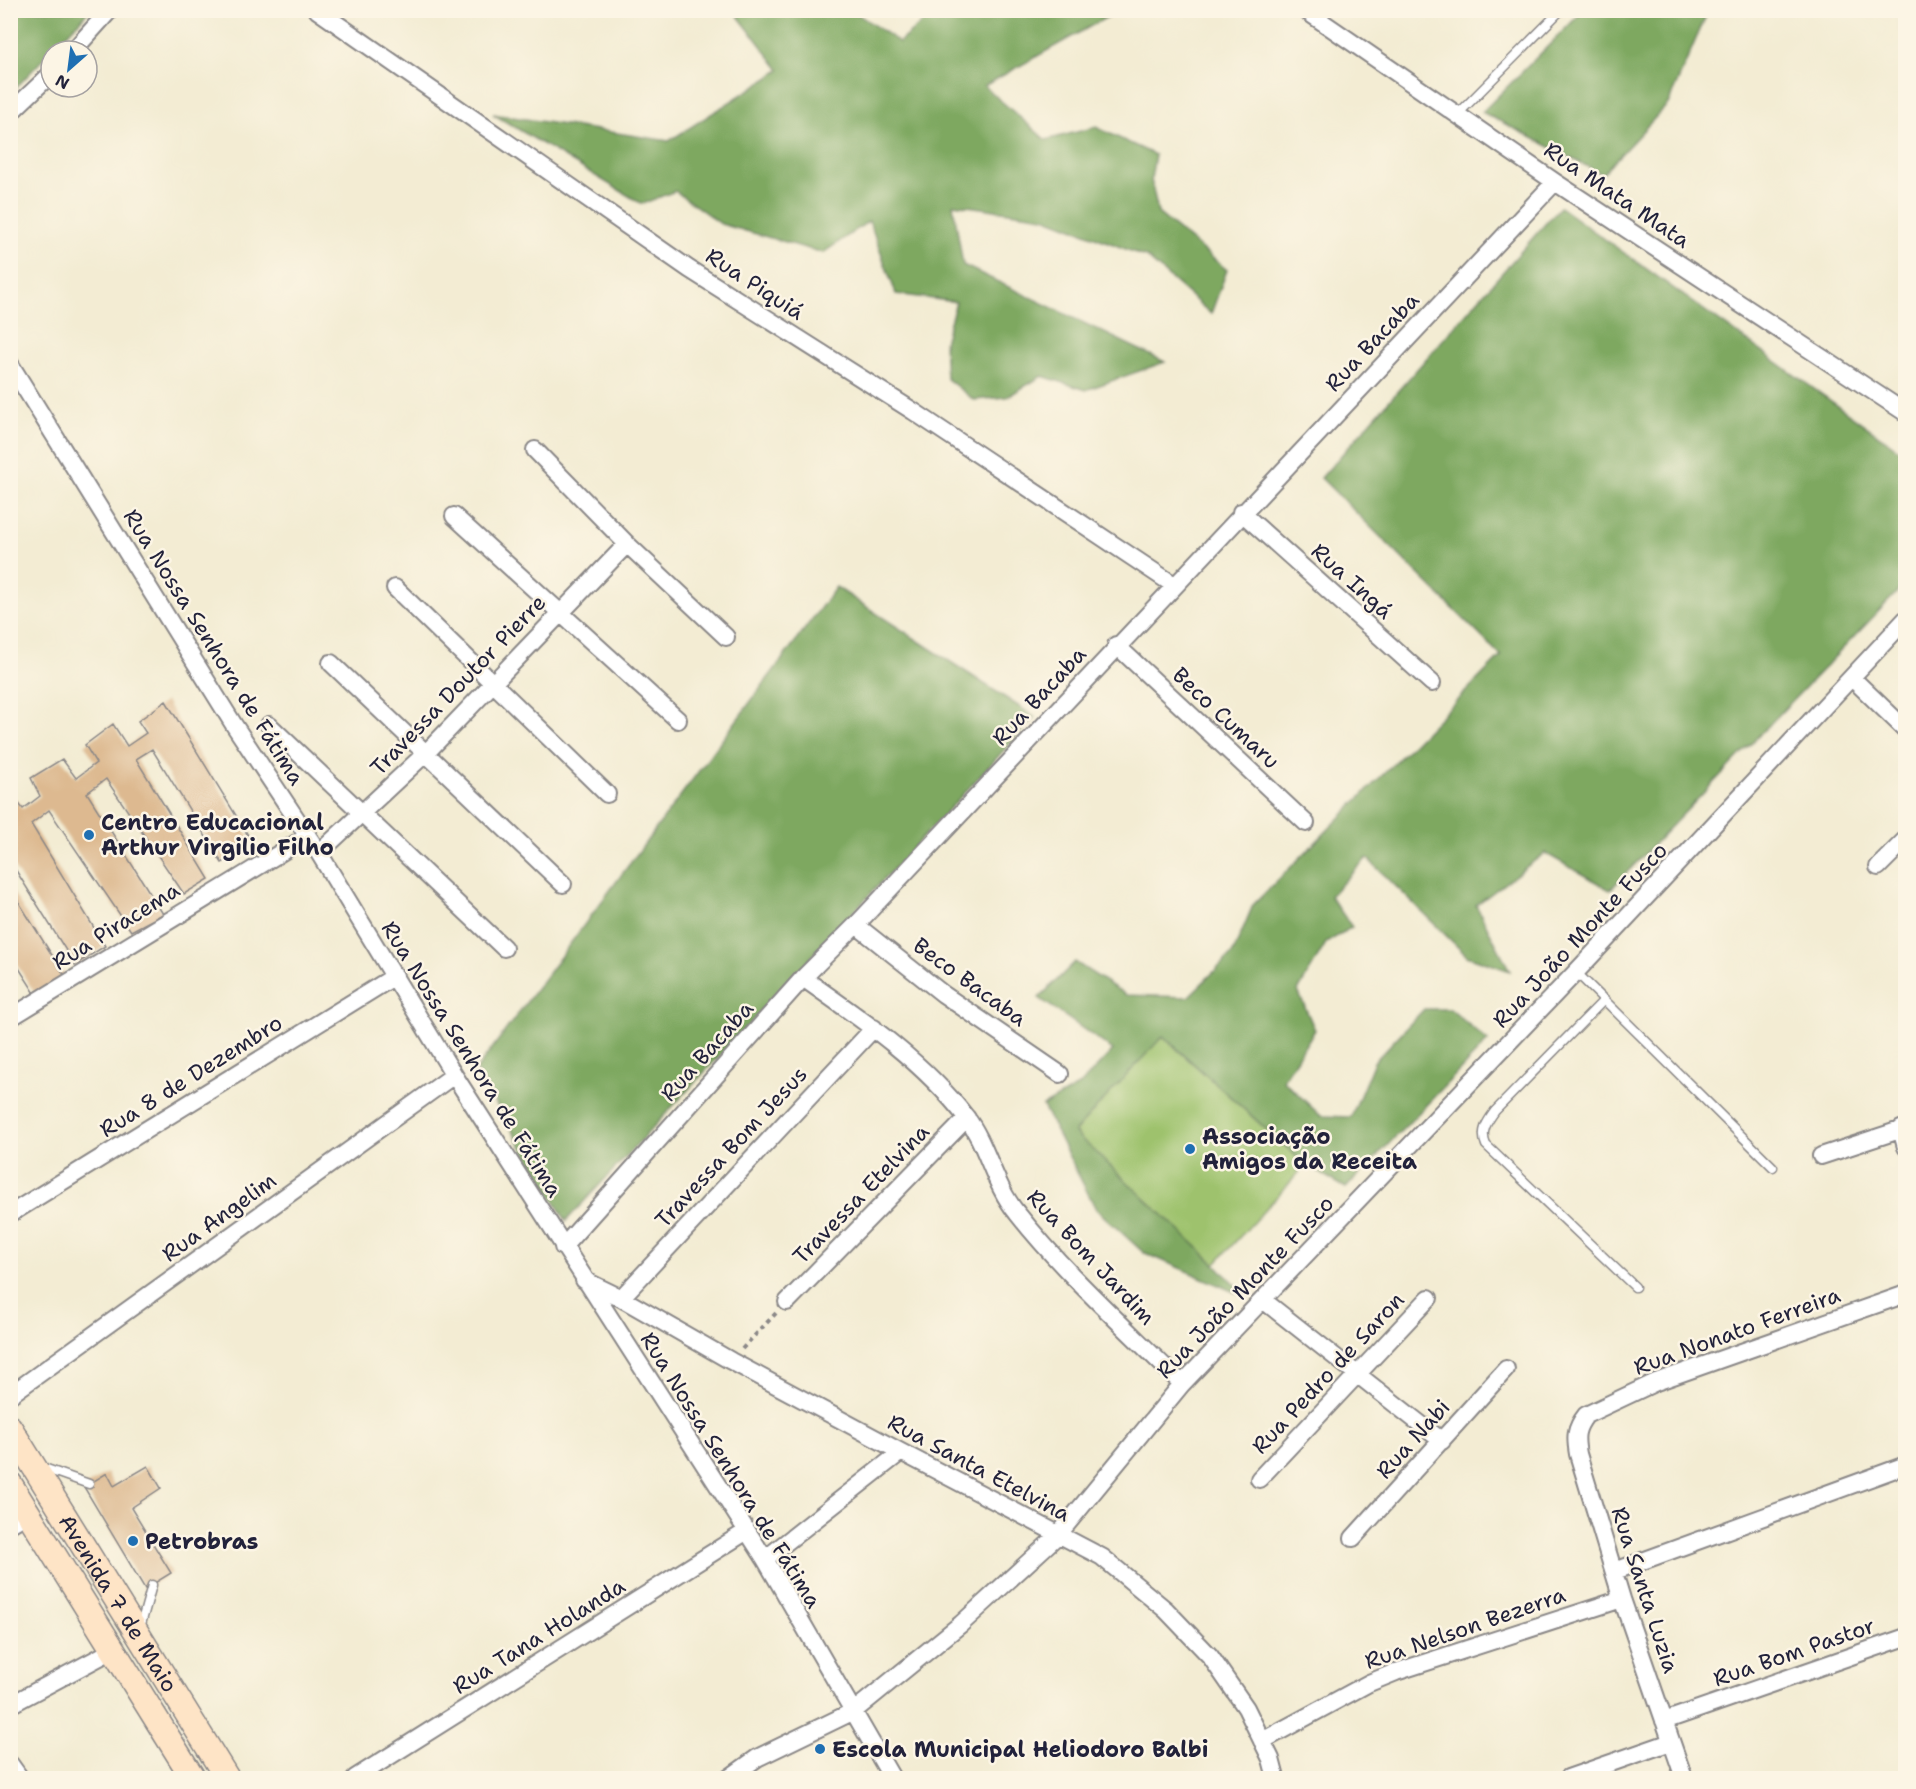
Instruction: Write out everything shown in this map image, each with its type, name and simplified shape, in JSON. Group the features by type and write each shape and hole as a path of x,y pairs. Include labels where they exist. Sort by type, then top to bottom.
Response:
{"main road":[{"name":"Avenida 7 de Maio","path":"10,1428 227,1779"},
{"name":"Avenida 7 de Maio","path":"10,1484 20,1519 113,1650 194,1779"}],"street":[{"path":"84,39 110,10"},
{"name":"Rua Piquiá","path":"317,10 689,269 913,411 1174,585"},
{"name":"Rua Mata Mata","path":"1305,10 1555,182 1905,412"},
{"path":"10,113 39,85"},
{"name":"Rua Bacaba","path":"563,1247 803,978 856,925 1241,512 1555,182"},
{"name":"Rua Nossa Senhora de Fátima","path":"10,364 234,725 319,853 454,1075 583,1280 747,1531 892,1779"},
{"path":"535,450 627,544 726,637"},
{"name":"Rua Ingá","path":"1241,512 1432,683"},
{"path":"454,516 678,720"},
{"name":"Travessa Doutor Pierre","path":"319,853 362,815 426,752 627,544"},
{"path":"396,588 607,794"},
{"name":"Rua João Monte Fusco","path":"729,1779 757,1758 854,1711 962,1624 1058,1535 1182,1384 1576,972 1905,619"},
{"name":"Beco Cumaru","path":"1116,645 1306,823"},
{"path":"331,663 563,884"},
{"path":"1852,678 1905,730"},
{"path":"269,725 504,948"},
{"name":"Rua Piracema","path":"10,1018 308,836"},
{"path":"1878,867 1905,839"},
{"name":"Beco Bacaba","path":"856,925 943,994 1060,1074"},
{"name":"Rua 8 de Dezembro","path":"10,1214 395,976"},
{"name":"Rua Bom Jardim","path":"803,978 874,1028 938,1086 967,1118 996,1181 1015,1212 1067,1270 1182,1384"},
{"name":"Travessa Bom Jesus","path":"621,1298 874,1028"},
{"name":"Rua Angelim","path":"10,1395 454,1075"},
{"name":"Travessa Etelvina","path":"787,1302 967,1118"},
{"path":"1821,1156 1903,1129 1905,1147"},
{"name":"Rua Santa Etelvina","path":"583,1280 621,1298 731,1361 1102,1557 1166,1610 1210,1656 1246,1708 1262,1741 1276,1779"},
{"name":"Rua Nonato Ferreira","path":"1586,1415 1656,1382 1905,1294"},
{"name":"Rua Pedro de Saron","path":"1259,1479 1355,1374 1429,1298"},
{"path":"1263,1300 1442,1441"},
{"name":"Rua Nabi","path":"1353,1538 1506,1369"},
{"name":"Rua Santa Luzia","path":"1586,1415 1578,1425 1575,1436 1578,1454 1622,1599 1684,1779"},
{"path":"765,1560 901,1452"},
{"path":"1615,1571 1905,1466"},
{"name":"Rua Tana Holanda","path":"355,1779 747,1531"},
{"name":"Rua Nelson Bezerra","path":"1262,1741 1369,1683 1396,1672 1622,1599"},
{"name":"Rua Bom Pastor","path":"1664,1721 1905,1637"},
{"path":"10,1705 113,1650"},
{"path":"1568,1779 1671,1742"},
{"path":"10,1764 20,1779"}],"lane":[{"path":"1458,114 1561,10"},
{"path":"1576,972 1773,1167"},
{"path":"1604,1000 1495,1111 1485,1126 1482,1137 1486,1145 1635,1287"},
{"path":"33,1463 89,1484"},
{"path":"138,1634 152,1585"}],"path":[{"path":"731,1361 787,1302"}],"green space":[{"path":"10,11 89,11 62,39 39,39 39,64 11,93"},
{"path":"734,11 853,11 899,42 936,11 1118,11 984,86 1046,140 1096,127 1155,155 1151,179 1158,213 1227,270 1211,314 1146,257 1044,217 953,204 963,265 1165,362 1086,390 1042,376 1007,397 974,400 946,378 944,342 956,302 896,294 869,221 823,253 721,224 675,191 642,204 493,114 669,141 780,70"},
{"path":"1583,11 1708,11 1668,104 1602,174 1482,112"},
{"path":"1560,207 1905,454 1905,584 1610,890 1545,853 1476,905 1510,971 1467,956 1367,858 1330,896 1352,927 1326,943 1298,991 1315,1030 1283,1080 1321,1116 1351,1117 1374,1062 1424,1009 1450,1009 1488,1041 1346,1188 1306,1165 1163,1036 1074,1132 1215,1264 1248,1298 1143,1252 1096,1209 1043,1106 1080,1085 1113,1050 1039,998 1075,962 1126,995 1188,997 1233,953 1253,905 1501,656 1321,478"},
{"path":"836,587 1035,717 566,1221 476,1070"},
{"name":"Associação Amigos da Receita","path":"1159,1033 1306,1165 1215,1264 1074,1133"}],"building":[{"name":"Centro Educacional Arthur Virgilio Filho","path":"166,701 254,845 222,863 152,749 136,759 209,879 184,894 106,779 87,793 163,914 131,931 49,810 31,824 105,946 75,965 10,861 10,792 23,809 40,796 31,778 62,759 76,778 96,763 85,745 113,724 127,746 146,733 138,721"},
{"path":"10,888 65,976 36,995 10,954"},
{"name":"Petrobras","path":"148,1466 161,1488 131,1508 171,1573 145,1589 84,1487 107,1473 114,1486"}],"place":[{"name":"Centro Educacional Arthur Virgilio Filho","path":"89,835"},
{"name":"Associação Amigos da Receita","path":"1190,1149"},
{"name":"Petrobras","path":"133,1541"},
{"name":"Escola Municipal Heliodoro Balbi","path":"820,1749"}]}
